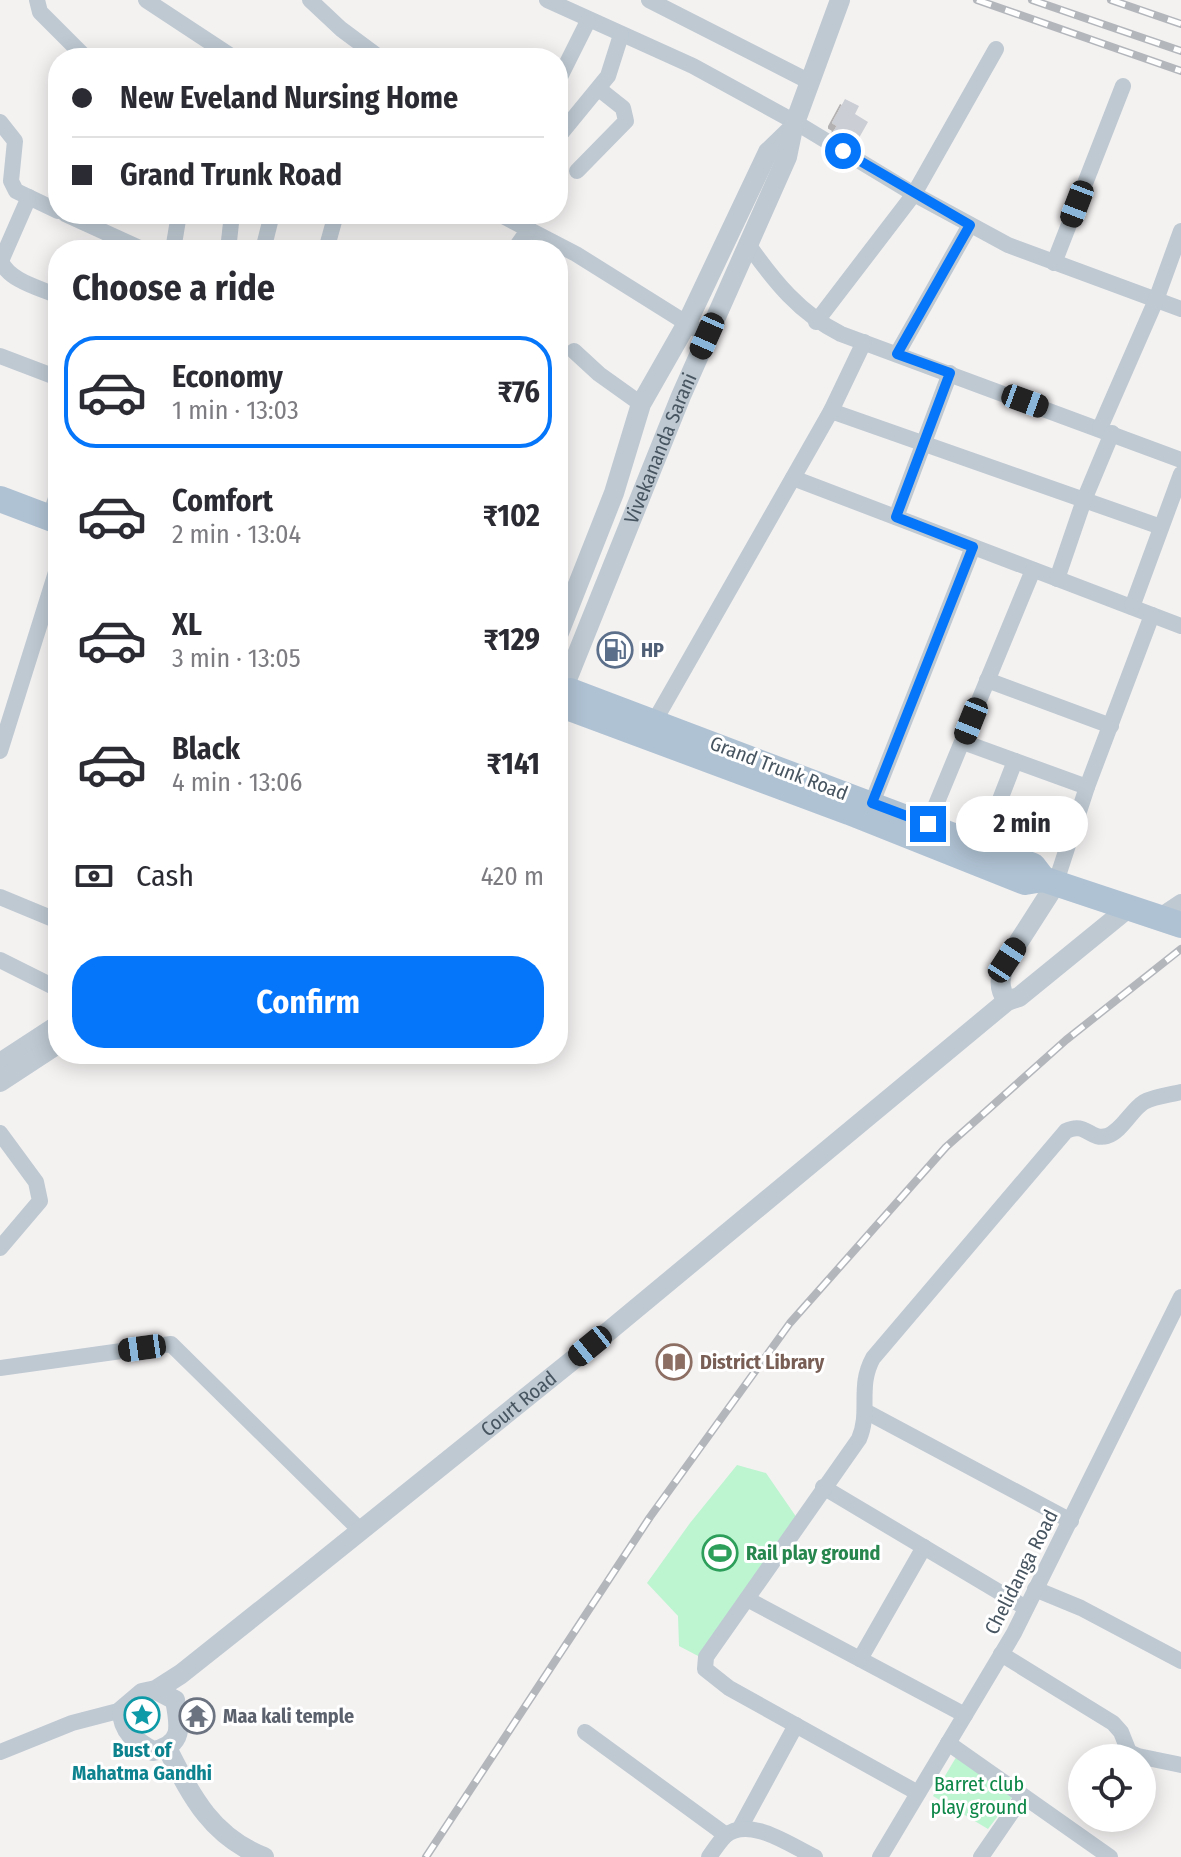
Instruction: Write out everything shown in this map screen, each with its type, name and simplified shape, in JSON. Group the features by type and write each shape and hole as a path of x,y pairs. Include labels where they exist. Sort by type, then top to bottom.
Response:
{"main road":[{"path":"0,499 48,518"},
{"name":"Grand Trunk Road","path":"568,695 654,722 928,824 982,846 1043,877"},
{"name":"Grand Trunk Road","path":"568,696 849,812 1043,877"},
{"path":"1043,877 1127,909 1172,917"}],"street":[{"path":"37,0 40,12 76,48"},
{"path":"146,0 219,48"},
{"path":"310,0 367,48"},
{"path":"547,0 693,66 1008,245 1181,309"},
{"path":"649,0 810,82"},
{"name":"Vivekananda Sarani","path":"568,684 707,336 787,157 794,125 840,0"},
{"path":"568,61 588,21"},
{"path":"568,125 608,76 621,35"},
{"path":"205,48 206,39"},
{"path":"816,322 914,194 996,49"},
{"path":"1054,263 1123,86"},
{"path":"577,171 626,121 623,108 599,89"},
{"path":"0,122 15,141 11,181 16,191 48,206"},
{"name":"Vivekananda Sarani","path":"568,610 614,493 641,404 686,325 768,152 794,125"},
{"path":"29,197 1,261 4,270 48,291"},
{"path":"87,224 122,240"},
{"path":"519,224 548,240"},
{"path":"897,354 970,225"},
{"path":"521,240 529,229"},
{"path":"1057,579 1106,430 1181,231"},
{"path":"747,243 789,298 816,322 1181,460"},
{"path":"568,251 707,336"},
{"path":"654,722 831,411 864,342"},
{"path":"574,351 599,374 641,404"},
{"path":"0,356 48,374"},
{"path":"896,517 950,373"},
{"path":"831,411 1161,527"},
{"path":"1132,607 1181,474"},
{"path":"793,478 1181,626"},
{"path":"872,803 973,547"},
{"path":"928,824 1033,570"},
{"path":"0,751 48,598"},
{"path":"1007,1001 999,989 1001,973 1087,787 1152,615"},
{"path":"987,680 1111,726"},
{"path":"963,742 1087,787"},
{"path":"982,846 1015,761"},
{"path":"0,897 48,917"},
{"name":"Court Road","path":"0,1752 72,1723 122,1710 142,1693 156,1690 181,1674 609,1331 1007,1001 1019,997 1127,909"},
{"path":"0,960 48,984"},
{"path":"0,1063 48,1032"},
{"path":"0,1082 48,1051"},
{"path":"918,1793 729,1688 705,1669 706,1657 859,1439 864,1427 864,1380 873,1358 1066,1131 1075,1127 1098,1136 1108,1136 1146,1101 1181,1092"},
{"path":"0,1133 36,1182 40,1201 0,1248"},
{"name":"Chelidanga Road","path":"880,1857 1026,1608 1181,1297"},
{"path":"0,1368 171,1344 361,1531"},
{"path":"865,1411 1071,1521"},
{"path":"823,1487 1026,1608"},
{"path":"860,1659 924,1547"},
{"path":"1035,1589 1081,1608 1181,1661"},
{"path":"747,1599 965,1715"},
{"path":"1001,1654 1113,1723 1121,1732 1129,1752 1181,1765"},
{"path":"122,1710 126,1730 141,1744 153,1751 167,1748 177,1738 180,1722 175,1700 156,1690"},
{"path":"709,1857 733,1832 796,1725"},
{"path":"585,1732 733,1832 756,1829 815,1857"},
{"path":"948,1743 1110,1857"},
{"path":"167,1748 200,1808 216,1828 264,1857"},
{"path":"981,1857 1023,1796"}],"green space":[{"name":"Rail play ground","path":"737,1465 766,1473 797,1518 700,1657 679,1646 678,1616 647,1583"},
{"name":"Barret club play ground","path":"958,1754 1016,1792 988,1829 933,1796"}],"building":[{"path":"845,99 859,106 855,114 868,122 855,145 833,132 837,126 832,123"}],"railway":[{"path":"977,0 1181,71"},
{"path":"1032,0 1181,51"},
{"path":"1111,0 1181,24"},
{"path":"426,1857 650,1517 790,1323 946,1147 1066,1040 1181,949"}],"place":[{"name":"HP","path":"615,650"},
{"name":"District Library","path":"674,1362"},
{"name":"Rail play ground","path":"720,1553"},
{"name":"Bust of Mahatma Gandhi","path":"142,1715"},
{"name":"Maa kali temple","path":"197,1716"}],"route":[{"path":"843,151 970,225 897,354 950,373 896,517 973,547 872,803 928,824"}]}
